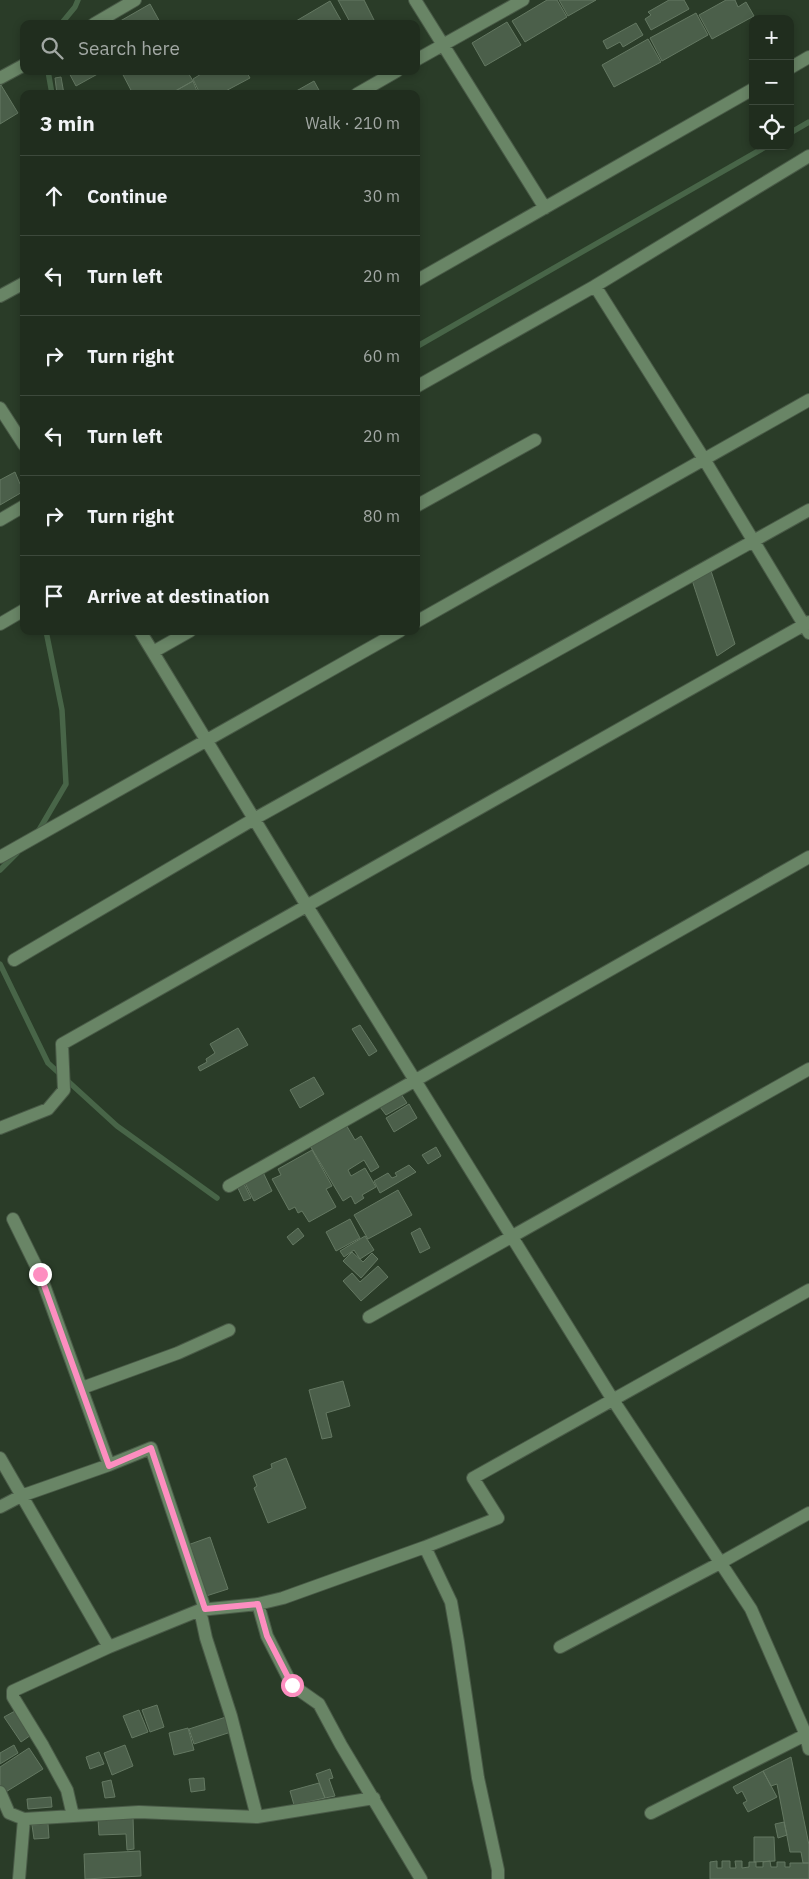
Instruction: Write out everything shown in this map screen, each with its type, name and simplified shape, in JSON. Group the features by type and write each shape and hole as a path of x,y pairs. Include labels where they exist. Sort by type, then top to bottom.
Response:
{"street":[{"path":"101,20 135,0"},
{"path":"415,0 545,208"},
{"path":"420,58 523,0"},
{"path":"794,66 809,57"},
{"path":"0,78 20,67"},
{"path":"364,90 390,75"},
{"path":"420,279 749,91"},
{"path":"420,385 595,286 809,156"},
{"path":"0,296 20,285"},
{"path":"0,1128 48,1109 64,1090 62,1044 807,626 595,286"},
{"path":"420,620 809,400"},
{"path":"0,408 20,439"},
{"path":"420,504 535,440"},
{"path":"0,520 20,508"},
{"path":"14,960 254,819 809,510"},
{"path":"0,624 20,612"},
{"path":"142,635 307,906 613,1400 751,1609 807,1734 809,1749"},
{"path":"153,652 183,635"},
{"path":"0,857 393,635"},
{"path":"229,1186 809,857"},
{"path":"369,1318 809,1069"},
{"path":"12,1219 40,1274 109,1466"},
{"path":"73,1816 67,1790 43,1746 12,1697 13,1691 202,1610 258,1604 283,1598 425,1547 498,1518 473,1478 809,1290"},
{"path":"82,1388 178,1353 229,1330"},
{"path":"0,1507 22,1496 109,1466 151,1448 202,1610 206,1638 231,1716 257,1817"},
{"path":"0,1458 110,1648"},
{"path":"560,1647 720,1564 809,1513"},
{"path":"425,1547 451,1602 478,1778 498,1870 498,1879"},
{"path":"258,1604 267,1636 292,1685 319,1704 341,1745 421,1879"},
{"path":"651,1813 807,1734"},
{"path":"0,1792 9,1813 24,1819 139,1812 257,1817 374,1798"},
{"path":"19,1879 24,1819"}],"building":[{"path":"338,0 364,0 374,20 349,20"},
{"path":"547,0 557,0 567,17 525,42 512,21"},
{"path":"559,0 596,0 568,16"},
{"path":"669,0 684,0 689,9 651,30 645,19 651,15 648,12"},
{"path":"726,0 735,0 738,7 746,2 753,15 749,15 749,19 712,39 699,15"},
{"path":"330,1 341,20 298,20"},
{"path":"150,4 159,20 122,20"},
{"path":"696,13 708,35 662,61 650,38"},
{"path":"507,22 521,45 485,66 472,43"},
{"path":"636,23 643,35 623,47 620,42 607,49 603,41"},
{"path":"648,39 661,62 614,87 602,65"},
{"path":"70,75 96,75 76,86"},
{"path":"123,75 189,75 193,81 177,90 131,90"},
{"path":"200,75 248,75 250,78 228,90 198,90 193,79"},
{"path":"61,77 63,90 56,90 55,78"},
{"path":"193,81 196,90 177,90"},
{"path":"314,81 319,90 298,90"},
{"path":"0,86 18,113 0,124"},
{"path":"15,472 20,484 20,493 0,505 0,480"},
{"path":"711,571 735,644 717,656 691,577"},
{"path":"360,1025 377,1051 369,1056 352,1029"},
{"path":"238,1028 248,1045 200,1071 198,1067 207,1062 206,1059 215,1053 210,1044"},
{"path":"314,1077 324,1094 300,1108 290,1090"},
{"path":"399,1091 407,1103 386,1115 377,1103"},
{"path":"409,1104 417,1118 394,1132 386,1118"},
{"path":"345,1123 355,1140 361,1136 379,1167 371,1172 364,1160 348,1170 351,1176 365,1168 376,1187 362,1195 364,1198 355,1204 351,1196 343,1201 309,1144"},
{"path":"436,1147 441,1156 428,1164 422,1155"},
{"path":"312,1150 332,1186 326,1189 336,1207 309,1222 302,1211 298,1213 295,1207 289,1210 272,1179 281,1175 278,1169"},
{"path":"409,1165 416,1172 380,1193 374,1181 388,1173 392,1178 397,1176 395,1173"},
{"path":"262,1170 272,1191 254,1201 243,1179"},
{"path":"242,1180 251,1198 244,1201 237,1186"},
{"path":"398,1190 412,1215 368,1239 354,1215"},
{"path":"350,1219 360,1238 336,1251 326,1232"},
{"path":"298,1228 304,1236 293,1245 287,1237"},
{"path":"420,1228 430,1248 420,1253 411,1233"},
{"path":"365,1236 374,1250 360,1259 354,1250 344,1257 340,1251"},
{"path":"352,1252 363,1262 372,1253 378,1259 361,1278 343,1261"},
{"path":"378,1266 388,1277 361,1301 343,1281 352,1273 360,1282"},
{"path":"343,1381 350,1406 326,1413 332,1437 322,1439 309,1390"},
{"path":"286,1458 306,1508 268,1523 254,1488 257,1486 253,1476 272,1468 271,1464"},
{"path":"210,1537 228,1589 203,1597 185,1546"},
{"path":"157,1705 164,1727 150,1732 142,1710"},
{"path":"139,1710 148,1732 132,1738 123,1716"},
{"path":"15,1711 31,1735 21,1742 4,1717"},
{"path":"226,1717 231,1732 194,1744 189,1729"},
{"path":"188,1728 194,1750 174,1755 169,1733"},
{"path":"14,1745 18,1753 0,1764 0,1753"},
{"path":"125,1745 133,1766 112,1775 104,1753"},
{"path":"29,1748 43,1769 4,1793 0,1787 0,1767"},
{"path":"99,1752 104,1764 90,1769 86,1757"},
{"path":"791,1757 809,1845 809,1863 803,1863 801,1852 790,1852 777,1784 771,1786 763,1771"},
{"path":"330,1769 333,1778 329,1779 335,1796 325,1798 316,1774"},
{"path":"763,1771 777,1797 748,1812 743,1803 747,1801 742,1791 737,1794 733,1787"},
{"path":"204,1778 205,1790 191,1792 189,1779"},
{"path":"111,1780 115,1797 105,1798 102,1782"},
{"path":"319,1783 325,1798 294,1805 290,1791"},
{"path":"51,1797 52,1807 28,1809 27,1799"},
{"path":"133,1817 134,1849 127,1850 126,1834 99,1835 98,1818"},
{"path":"784,1822 787,1835 778,1838 775,1824"},
{"path":"48,1824 49,1838 34,1839 32,1825"},
{"path":"754,1837 774,1837 775,1861 754,1862"},
{"path":"140,1851 141,1876 85,1879 84,1854"},
{"path":"717,1861 717,1868 722,1868 722,1861 730,1861 730,1868 736,1868 735,1861 742,1861 742,1868 749,1867 749,1862 756,1862 756,1867 763,1867 763,1862 770,1861 771,1867 777,1867 777,1862 785,1862 785,1867 790,1867 790,1863 809,1863 809,1879 710,1879 710,1862"}],"waterway":[{"path":"64,20 78,0"},
{"path":"49,75 51,90"},
{"path":"794,131 809,122"},
{"path":"420,345 760,150"},
{"path":"39,830 66,784 62,710 47,635"},
{"path":"0,870 17,853"},
{"path":"0,964 48,1063 117,1126 217,1198"}],"route":[{"path":"40,1274 109,1466 151,1448 205,1609 258,1604 267,1636 292,1685"}]}
